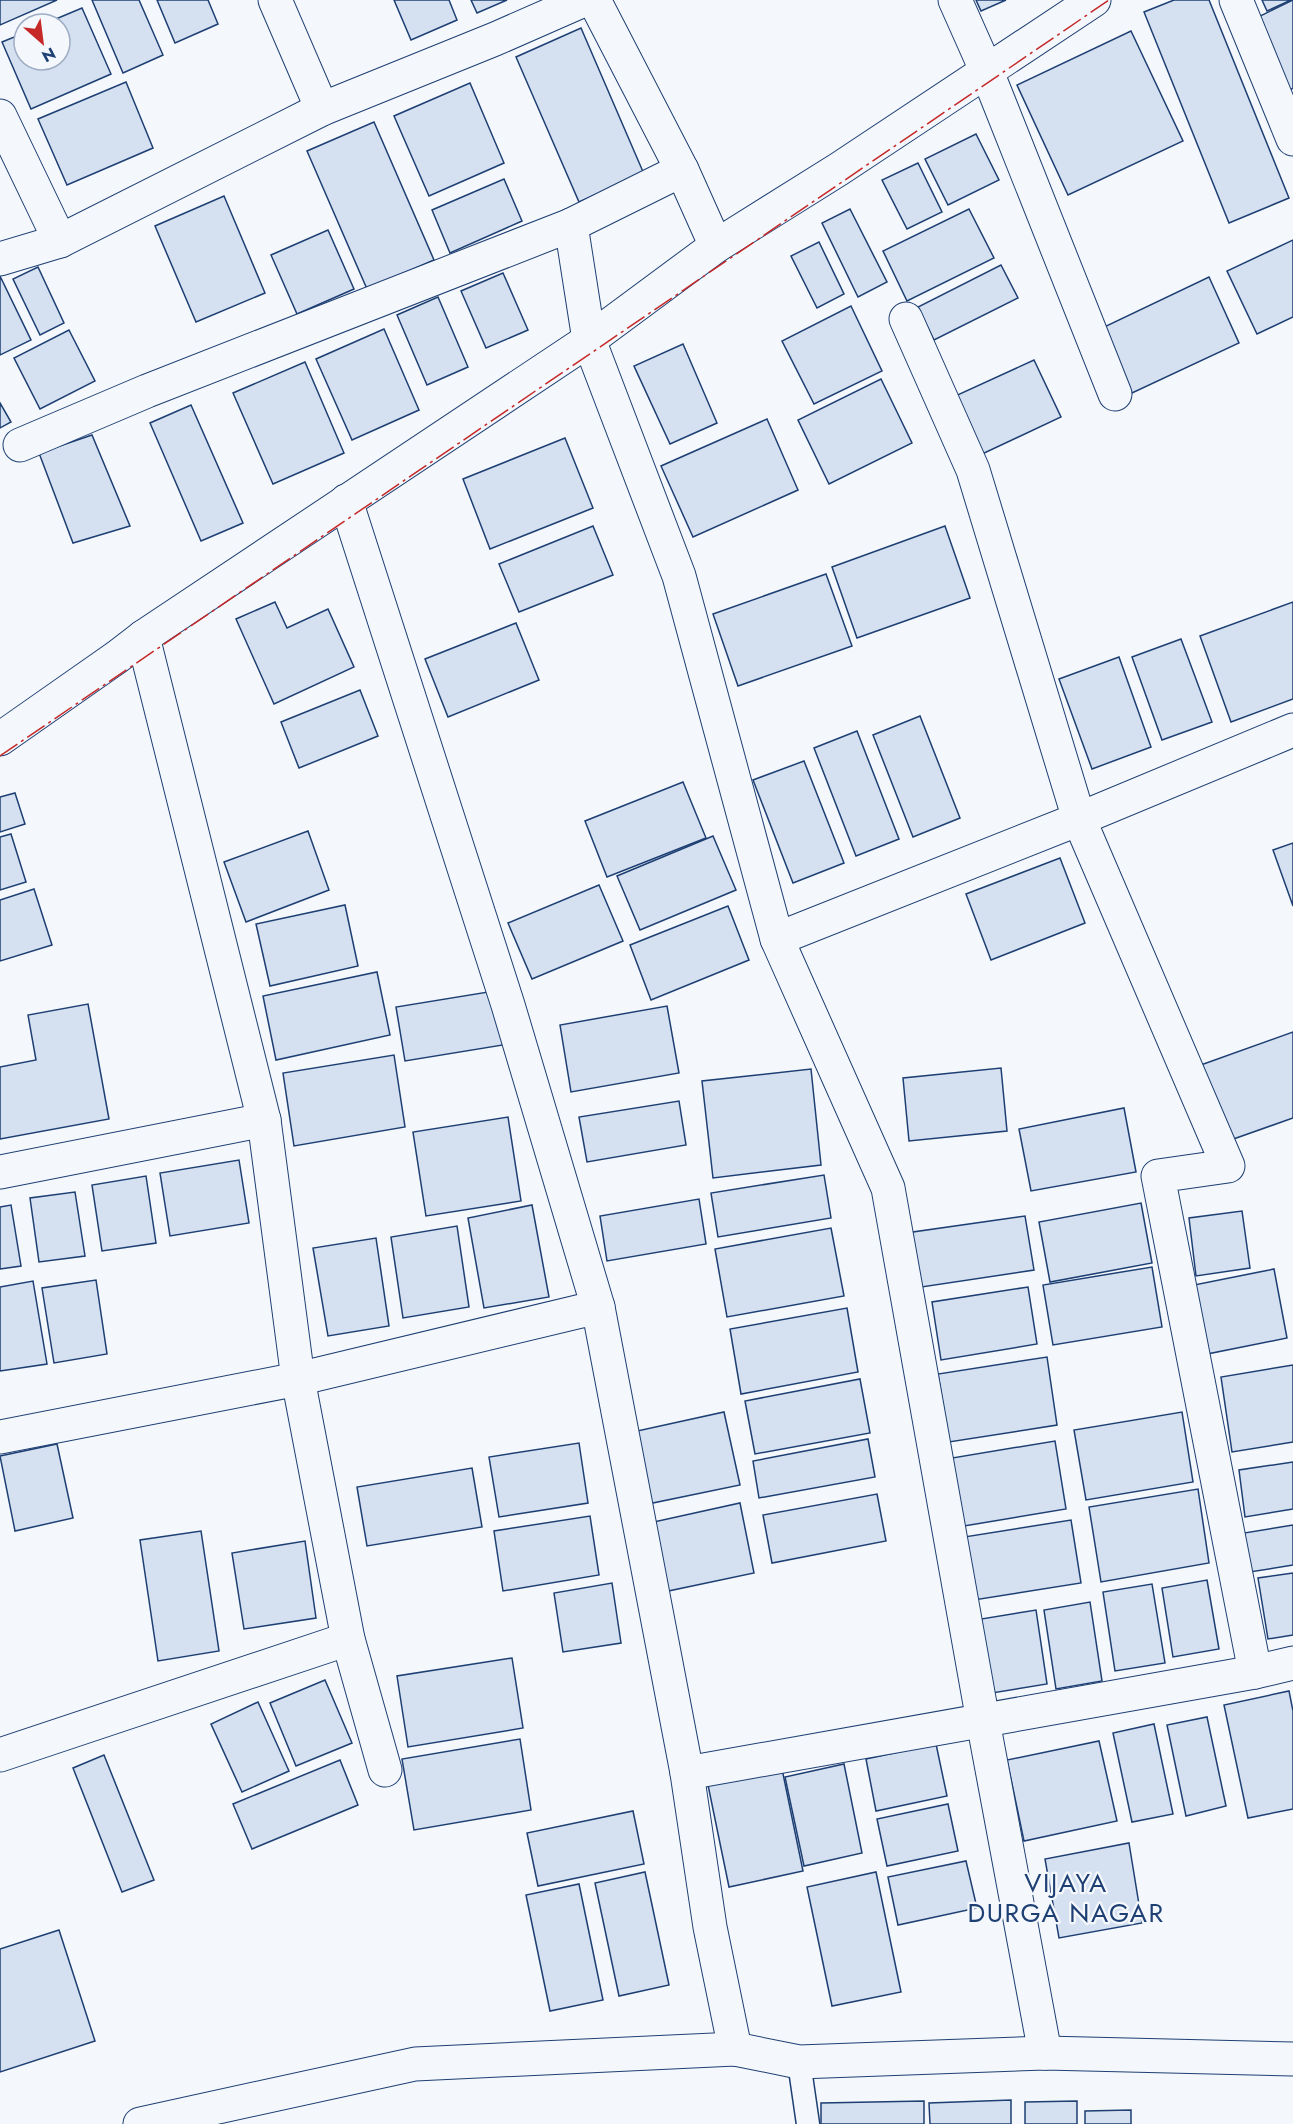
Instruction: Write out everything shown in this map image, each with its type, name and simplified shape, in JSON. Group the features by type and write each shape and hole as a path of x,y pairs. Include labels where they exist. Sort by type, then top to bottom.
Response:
{"street":[{"path":"275,0 322,109"},
{"path":"0,260 60,241 322,109 495,39 584,0"},
{"path":"594,0 682,170 716,246"},
{"path":"955,0 987,72 1115,394"},
{"path":"0,739 143,637 589,340 716,246 839,170 1094,0"},
{"path":"1236,0 1293,139"},
{"path":"0,116 60,241"},
{"path":"20,445 158,386 571,225 682,170"},
{"path":"571,225 589,340 679,576 777,939 888,1188 1045,2053"},
{"path":"906,319 973,470 1079,819 1228,1166 1158,1176 1255,1672"},
{"path":"346,501 508,1005 598,1307 687,1773 710,1927 735,2049"},
{"path":"143,637 264,1120 298,1380 348,1639 385,1770"},
{"path":"777,939 1079,819 1293,730"},
{"path":"0,1172 264,1120"},
{"path":"0,1437 298,1380 598,1307"},
{"path":"0,1755 348,1639"},
{"path":"687,1773 1255,1672 1293,1663"},
{"path":"140,2124 416,2064 735,2049 799,2062 1045,2053 1293,2059"}],"lane":[{"path":"799,2062 808,2124"}],"building":[{"path":"0,0 57,0 30,12 12,12 12,20 0,25"},
{"path":"92,0 139,0 163,55 123,73"},
{"path":"157,0 208,0 218,24 175,43"},
{"path":"394,0 449,0 457,20 411,40"},
{"path":"471,0 507,0 477,13"},
{"path":"976,0 1006,0 981,11"},
{"path":"1174,0 1209,0 1289,198 1229,223 1144,12"},
{"path":"1262,0 1291,0 1267,11"},
{"path":"1293,0 1293,88 1290,90 1256,18"},
{"path":"82,8 111,74 31,109 15,72 72,72 72,12"},
{"path":"581,28 644,174 579,202 516,57"},
{"path":"1131,31 1183,141 1068,195 1017,85"},
{"path":"12,38 12,65 2,42"},
{"path":"126,82 153,148 67,185 38,119"},
{"path":"470,83 504,163 429,196 394,116"},
{"path":"374,122 434,260 367,289 307,151"},
{"path":"976,134 999,180 948,205 925,159"},
{"path":"918,163 942,212 907,229 882,180"},
{"path":"504,179 522,221 450,253 432,210"},
{"path":"224,196 265,293 196,322 155,226"},
{"path":"850,209 887,282 858,297 822,223"},
{"path":"969,209 994,258 907,301 883,251"},
{"path":"328,230 354,289 297,314 271,255"},
{"path":"1293,240 1293,317 1257,334 1227,271"},
{"path":"819,242 844,294 817,308 791,256"},
{"path":"1001,265 1018,298 934,340 918,307"},
{"path":"38,267 64,323 40,335 13,279"},
{"path":"503,273 528,330 486,348 461,291"},
{"path":"0,276 31,340 0,355"},
{"path":"1209,277 1239,343 1132,393 1102,328"},
{"path":"438,297 468,367 427,385 397,315"},
{"path":"851,306 882,371 814,404 782,341"},
{"path":"384,329 419,410 352,440 316,359"},
{"path":"69,330 95,381 40,409 14,358"},
{"path":"683,344 717,423 670,444 634,366"},
{"path":"1034,360 1061,417 980,455 953,397"},
{"path":"305,362 344,453 273,484 233,393"},
{"path":"881,379 912,443 829,484 798,420"},
{"path":"0,403 11,422 0,428"},
{"path":"191,405 243,523 201,541 150,423"},
{"path":"767,419 798,490 693,537 661,466"},
{"path":"92,435 130,526 73,543 39,453"},
{"path":"565,438 593,508 490,549 463,479"},
{"path":"593,526 613,575 519,612 499,564"},
{"path":"945,526 970,598 857,638 832,567"},
{"path":"826,574 852,646 738,686 713,614"},
{"path":"275,602 287,628 328,609 354,667 274,704 236,619"},
{"path":"1293,602 1293,699 1231,722 1200,636"},
{"path":"516,623 539,680 448,717 425,659"},
{"path":"1181,639 1212,722 1162,740 1132,657"},
{"path":"1119,657 1151,747 1092,769 1059,679"},
{"path":"360,690 378,736 299,768 281,722"},
{"path":"920,716 960,818 913,837 873,735"},
{"path":"857,731 899,839 856,856 814,748"},
{"path":"804,761 844,863 793,883 753,780"},
{"path":"683,782 706,838 607,877 585,821"},
{"path":"15,793 25,824 0,832 0,797"},
{"path":"308,831 329,890 246,922 224,862"},
{"path":"11,834 26,882 0,890 0,837"},
{"path":"713,836 736,890 640,930 617,876"},
{"path":"1293,843 1293,906 1273,850"},
{"path":"1060,858 1085,923 991,960 966,894"},
{"path":"599,885 623,941 532,979 508,923"},
{"path":"34,889 52,945 0,961 0,900"},
{"path":"345,905 358,966 270,986 256,924"},
{"path":"728,906 749,960 651,1000 630,945"},
{"path":"377,972 390,1035 276,1060 263,996"},
{"path":"494,991 503,1045 405,1061 396,1007"},
{"path":"88,1004 109,1119 0,1139 0,1067 36,1060 28,1015"},
{"path":"667,1006 679,1073 571,1092 560,1025"},
{"path":"1293,1032 1293,1118 1225,1142 1198,1066"},
{"path":"394,1055 405,1127 294,1146 283,1073"},
{"path":"1001,1068 1007,1131 909,1141 903,1078"},
{"path":"811,1069 821,1165 713,1178 702,1081"},
{"path":"679,1101 686,1145 587,1162 579,1117"},
{"path":"1124,1108 1136,1172 1031,1191 1019,1129"},
{"path":"508,1117 521,1201 426,1216 413,1132"},
{"path":"239,1160 249,1223 170,1236 160,1173"},
{"path":"824,1175 831,1218 718,1237 711,1193"},
{"path":"146,1176 156,1243 102,1251 92,1185"},
{"path":"75,1192 85,1256 39,1262 30,1198"},
{"path":"699,1199 706,1244 607,1261 600,1216"},
{"path":"1141,1203 1152,1263 1050,1282 1039,1222"},
{"path":"11,1205 21,1266 0,1269 0,1207"},
{"path":"532,1205 549,1297 484,1308 468,1218"},
{"path":"1242,1211 1250,1268 1196,1276 1189,1218"},
{"path":"1025,1216 1034,1270 915,1288 906,1233"},
{"path":"457,1226 469,1307 403,1318 391,1237"},
{"path":"831,1228 844,1296 727,1317 715,1249"},
{"path":"376,1238 389,1326 328,1336 313,1248"},
{"path":"1152,1267 1162,1327 1053,1345 1043,1285"},
{"path":"1274,1269 1287,1338 1202,1355 1189,1286"},
{"path":"96,1280 107,1354 54,1363 42,1288"},
{"path":"33,1281 47,1364 0,1371 0,1287"},
{"path":"1028,1287 1037,1344 941,1360 932,1302"},
{"path":"847,1308 858,1372 741,1394 730,1329"},
{"path":"1047,1357 1057,1425 949,1442 938,1374"},
{"path":"1293,1365 1293,1442 1232,1452 1221,1377"},
{"path":"860,1379 870,1433 755,1454 745,1401"},
{"path":"724,1412 740,1485 643,1505 628,1433"},
{"path":"1182,1412 1193,1482 1086,1500 1074,1430"},
{"path":"868,1439 875,1477 759,1498 753,1461"},
{"path":"1055,1441 1066,1509 958,1527 946,1459"},
{"path":"579,1443 588,1503 499,1517 489,1457"},
{"path":"57,1444 73,1518 15,1531 0,1456"},
{"path":"1293,1462 1293,1509 1245,1517 1239,1470"},
{"path":"472,1468 482,1527 367,1546 357,1487"},
{"path":"1198,1489 1209,1563 1101,1582 1089,1507"},
{"path":"877,1494 886,1541 772,1563 763,1515"},
{"path":"740,1503 754,1573 654,1594 640,1525"},
{"path":"590,1516 599,1575 503,1591 494,1531"},
{"path":"1071,1520 1081,1583 974,1600 964,1537"},
{"path":"1293,1525 1293,1565 1250,1572 1244,1533"},
{"path":"201,1531 219,1651 158,1661 140,1540"},
{"path":"305,1541 316,1618 244,1629 232,1553"},
{"path":"1293,1573 1293,1635 1268,1639 1258,1578"},
{"path":"1207,1580 1219,1649 1173,1657 1162,1588"},
{"path":"612,1583 621,1643 563,1652 554,1593"},
{"path":"1152,1584 1165,1663 1115,1671 1103,1592"},
{"path":"1090,1602 1102,1681 1056,1689 1044,1610"},
{"path":"1036,1610 1047,1684 986,1694 975,1620"},
{"path":"512,1658 523,1728 408,1747 397,1676"},
{"path":"325,1680 352,1743 296,1766 270,1703"},
{"path":"1289,1691 1293,1711 1293,1809 1248,1818 1224,1705"},
{"path":"258,1702 289,1771 242,1792 211,1724"},
{"path":"1207,1717 1226,1806 1186,1816 1167,1725"},
{"path":"1154,1724 1173,1814 1132,1822 1113,1733"},
{"path":"520,1739 531,1810 414,1830 402,1759"},
{"path":"1099,1741 1117,1821 1024,1841 1007,1760"},
{"path":"936,1744 947,1796 876,1811 866,1759"},
{"path":"104,1755 154,1880 122,1892 73,1768"},
{"path":"340,1760 358,1805 252,1849 233,1804"},
{"path":"844,1764 862,1853 804,1866 785,1777"},
{"path":"782,1769 803,1871 729,1887 708,1785"},
{"path":"948,1804 958,1851 887,1866 877,1819"},
{"path":"633,1811 644,1864 538,1886 527,1833"},
{"path":"1129,1843 1142,1923 1059,1938 1045,1859"},
{"path":"966,1861 977,1908 898,1925 888,1877"},
{"path":"645,1872 669,1985 619,1996 595,1883"},
{"path":"876,1872 901,1992 832,2006 807,1887"},
{"path":"579,1884 603,2000 550,2011 526,1895"},
{"path":"59,1930 95,2041 0,2072 0,1949"},
{"path":"1011,2100 1011,2124 930,2124 929,2103"},
{"path":"924,2101 924,2124 821,2124 821,2103"},
{"path":"1077,2101 1077,2124 1025,2124 1025,2102"},
{"path":"1131,2110 1131,2124 1085,2124 1085,2111"}],"power":[{"path":"0,756 1109,0"}],"district":[{"name":"VIJAYA DURGA NAGAR","path":"1066,1898"}]}
